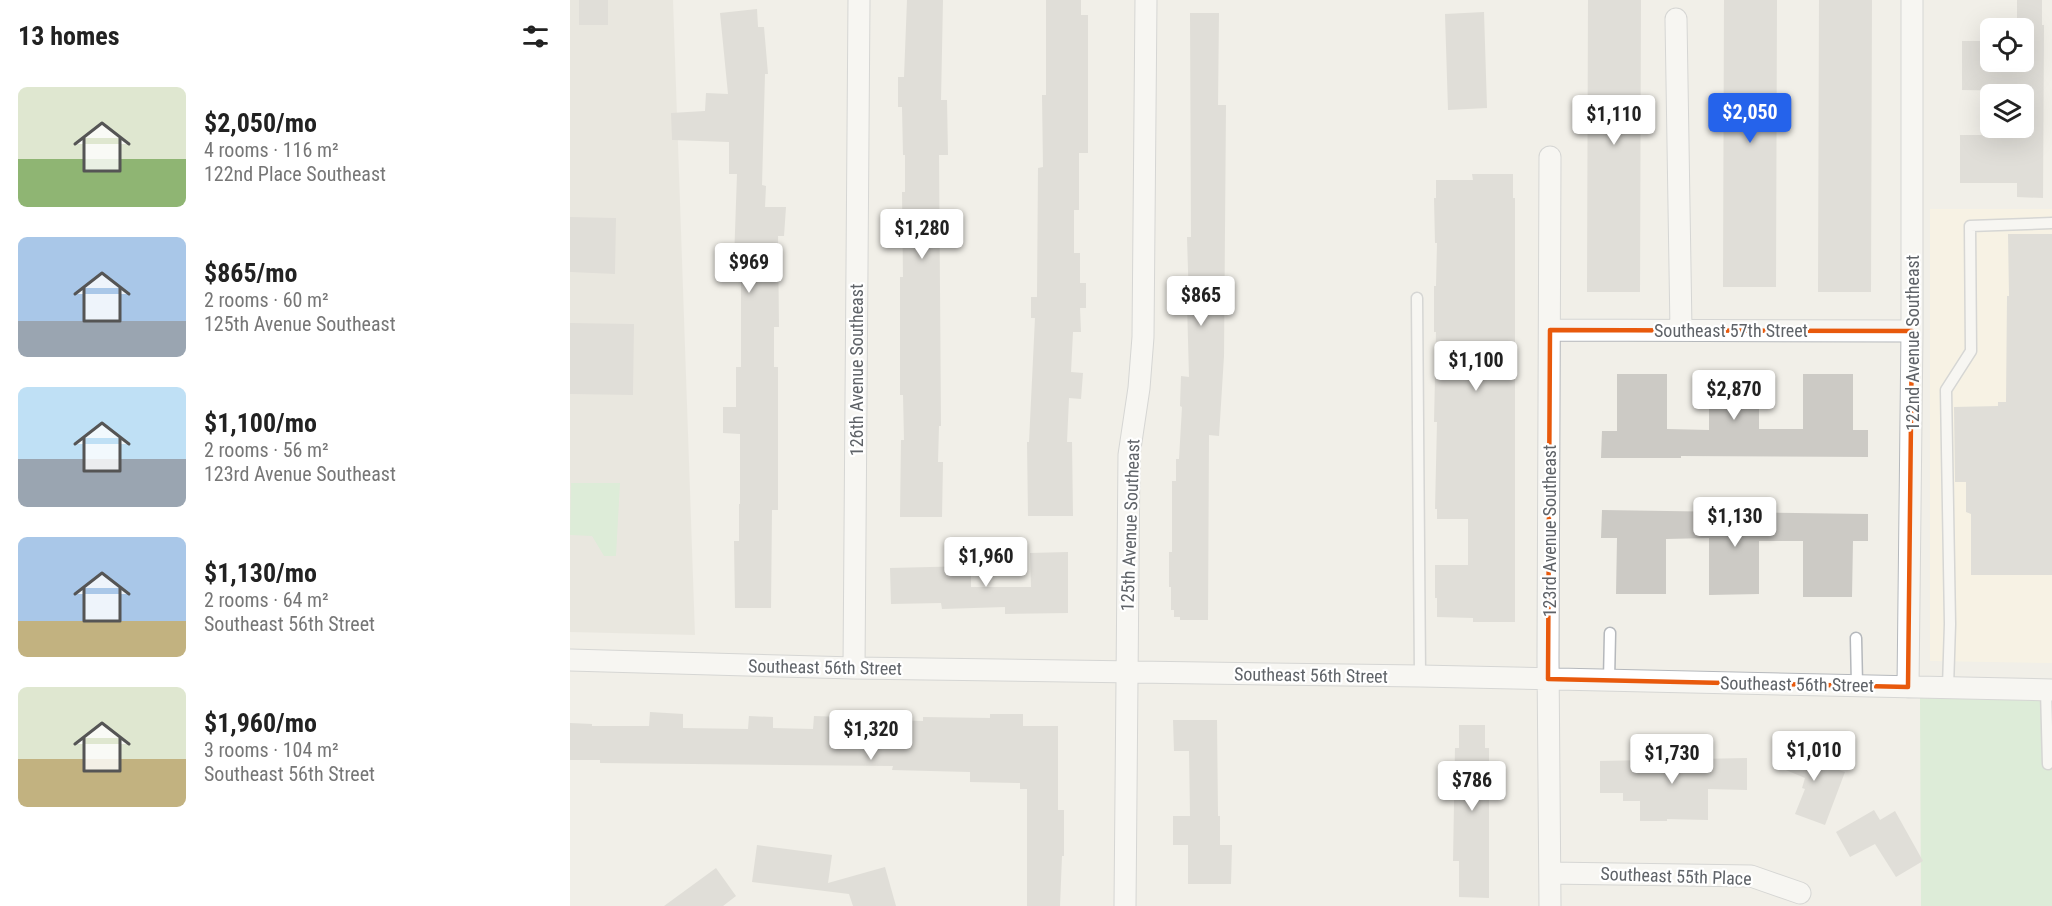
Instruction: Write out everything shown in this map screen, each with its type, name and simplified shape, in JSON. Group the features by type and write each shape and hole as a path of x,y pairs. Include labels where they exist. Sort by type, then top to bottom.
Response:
{"street":[{"name":"126th Avenue Southeast","path":"854,668 858,0"},
{"name":"125th Avenue Southeast","path":"1125,906 1129,455 1139,388 1143,337 1146,0"},
{"name":"122nd Avenue Southeast","path":"1908,687 1912,331 1912,0"},
{"path":"1676,19 1681,330"},
{"name":"123rd Avenue Southeast","path":"1550,906 1548,679 1551,157"},
{"name":"Southeast 57th Street","path":"1550,330 1912,331"},
{"name":"Southeast 56th Street","path":"570,660 854,668 1420,676 2049,690"},
{"name":"Southeast 55th Place","path":"1550,873 1750,876 1800,892"}],"lane":[{"path":"1948,687 1950,624 1946,390 1971,351 1970,226 2052,223"},
{"path":"1418,298 1420,676"},
{"path":"1609,680 1610,633"},
{"path":"1856,638 1857,685"},
{"path":"2048,765 2049,690"}],"highlighted area":[{"path":"1550,330 1912,331 1908,687 1548,679"}],"shaded area":[{"path":"570,0 673,0 695,635 570,632"},
{"path":"1930,209 2052,209 2052,663 1930,661"}],"green space":[{"path":"571,483 620,483 616,556 604,556 592,536 570,535"},
{"path":"1920,698 2052,701 2052,906 1921,906"}],"building":[{"path":"579,0 608,0 608,25 579,25"},
{"path":"907,0 943,0 941,100 947,100 948,155 939,155 941,426 939,426 938,462 943,462 942,517 900,517 901,440 904,440 903,395 900,395 900,277 903,277 902,192 905,192 905,155 903,155 902,107 898,107 898,77 904,77"},
{"path":"1046,0 1081,0 1081,15 1088,15 1088,153 1079,153 1079,210 1074,210 1074,253 1080,253 1080,283 1086,283 1086,308 1080,308 1081,332 1073,332 1071,372 1083,373 1081,399 1069,398 1067,442 1072,442 1073,516 1028,516 1027,442 1029,442 1035,318 1031,318 1031,297 1037,297 1038,168 1043,167 1042,95 1046,95"},
{"path":"1588,0 1641,0 1640,292 1587,292"},
{"path":"1724,0 1777,0 1776,287 1723,287"},
{"path":"1819,0 1872,0 1871,292 1818,292"},
{"path":"2017,0 2042,0 2042,25 2044,25 2043,198 2017,197 2017,183 1960,183 1960,135 1980,135 1980,138 2034,138 2034,84 1980,84 1980,90 1962,90 1962,41 1980,41 1980,72 2034,72 2034,18 2017,18"},
{"path":"757,9 758,27 764,27 768,74 765,74 762,185 766,186 765,207 786,207 784,236 778,236 779,327 774,327 774,367 778,367 778,510 772,510 771,608 735,608 734,541 739,541 740,434 723,433 723,407 736,407 736,367 741,367 741,262 734,261 737,174 729,174 729,142 672,140 671,113 705,111 706,93 728,94 720,13"},
{"path":"1484,12 1487,108 1448,110 1445,14"},
{"path":"1190,13 1219,13 1218,105 1226,105 1224,356 1219,436 1209,435 1208,620 1180,620 1180,617 1174,617 1174,610 1171,610 1171,587 1169,587 1169,552 1172,552 1172,481 1176,481 1176,459 1179,459 1181,376 1189,377 1187,237 1191,237"},
{"path":"1472,174 1513,174 1513,198 1515,198 1515,622 1473,622 1473,618 1437,617 1437,598 1435,598 1435,565 1468,565 1468,519 1437,519 1437,509 1435,509 1437,422 1434,422 1436,332 1434,332 1434,286 1436,286 1437,243 1435,243 1434,198 1436,198 1436,180 1473,180"},
{"path":"570,217 616,218 615,274 570,272"},
{"path":"2008,234 2052,234 2052,575 1971,575 1971,514 1966,512 1966,482 1955,482 1954,407 1998,406 1998,402 2006,402"},
{"path":"570,323 634,324 633,395 570,394"},
{"path":"1709,373 1759,373 1759,429 1803,429 1803,374 1853,374 1853,430 1868,430 1868,457 1601,458 1602,431 1617,431 1617,374 1667,374 1667,429 1709,430"},
{"path":"1602,510 1868,514 1868,541 1853,541 1852,597 1803,597 1803,541 1759,541 1759,594 1709,595 1709,538 1666,539 1666,594 1616,594 1617,538 1601,538"},
{"path":"1068,552 1068,613 1005,614 1005,607 942,609 941,603 891,604 890,568 971,566 971,587 1031,587 1030,553"},
{"path":"650,712 683,714 683,728 748,729 749,716 773,717 773,728 813,729 814,716 923,721 923,717 990,718 990,714 1023,714 1023,726 1058,726 1058,810 1064,810 1064,856 1062,856 1060,906 1027,906 1027,789 1020,789 1020,783 970,782 970,772 892,770 893,766 600,763 600,760 570,760 570,723 592,724 592,726 649,726"},
{"path":"1173,720 1217,720 1220,845 1232,845 1231,884 1188,884 1188,845 1173,845 1173,816 1190,816 1189,751 1174,751"},
{"path":"1459,725 1485,725 1485,748 1489,748 1489,898 1459,897 1459,861 1453,861 1455,748 1459,748"},
{"path":"1791,741 1825,755 1821,764 1845,772 1825,825 1795,814 1805,789 1802,788 1805,778 1781,768"},
{"path":"1747,758 1747,790 1708,789 1708,820 1640,821 1640,801 1623,801 1623,793 1600,793 1600,761"},
{"path":"1874,810 1880,820 1895,811 1923,861 1896,877 1875,844 1850,857 1836,832"},
{"path":"757,845 832,855 828,883 885,867 896,906 853,906 849,894 752,882"},
{"path":"716,868 736,896 723,906 664,906"}]}
